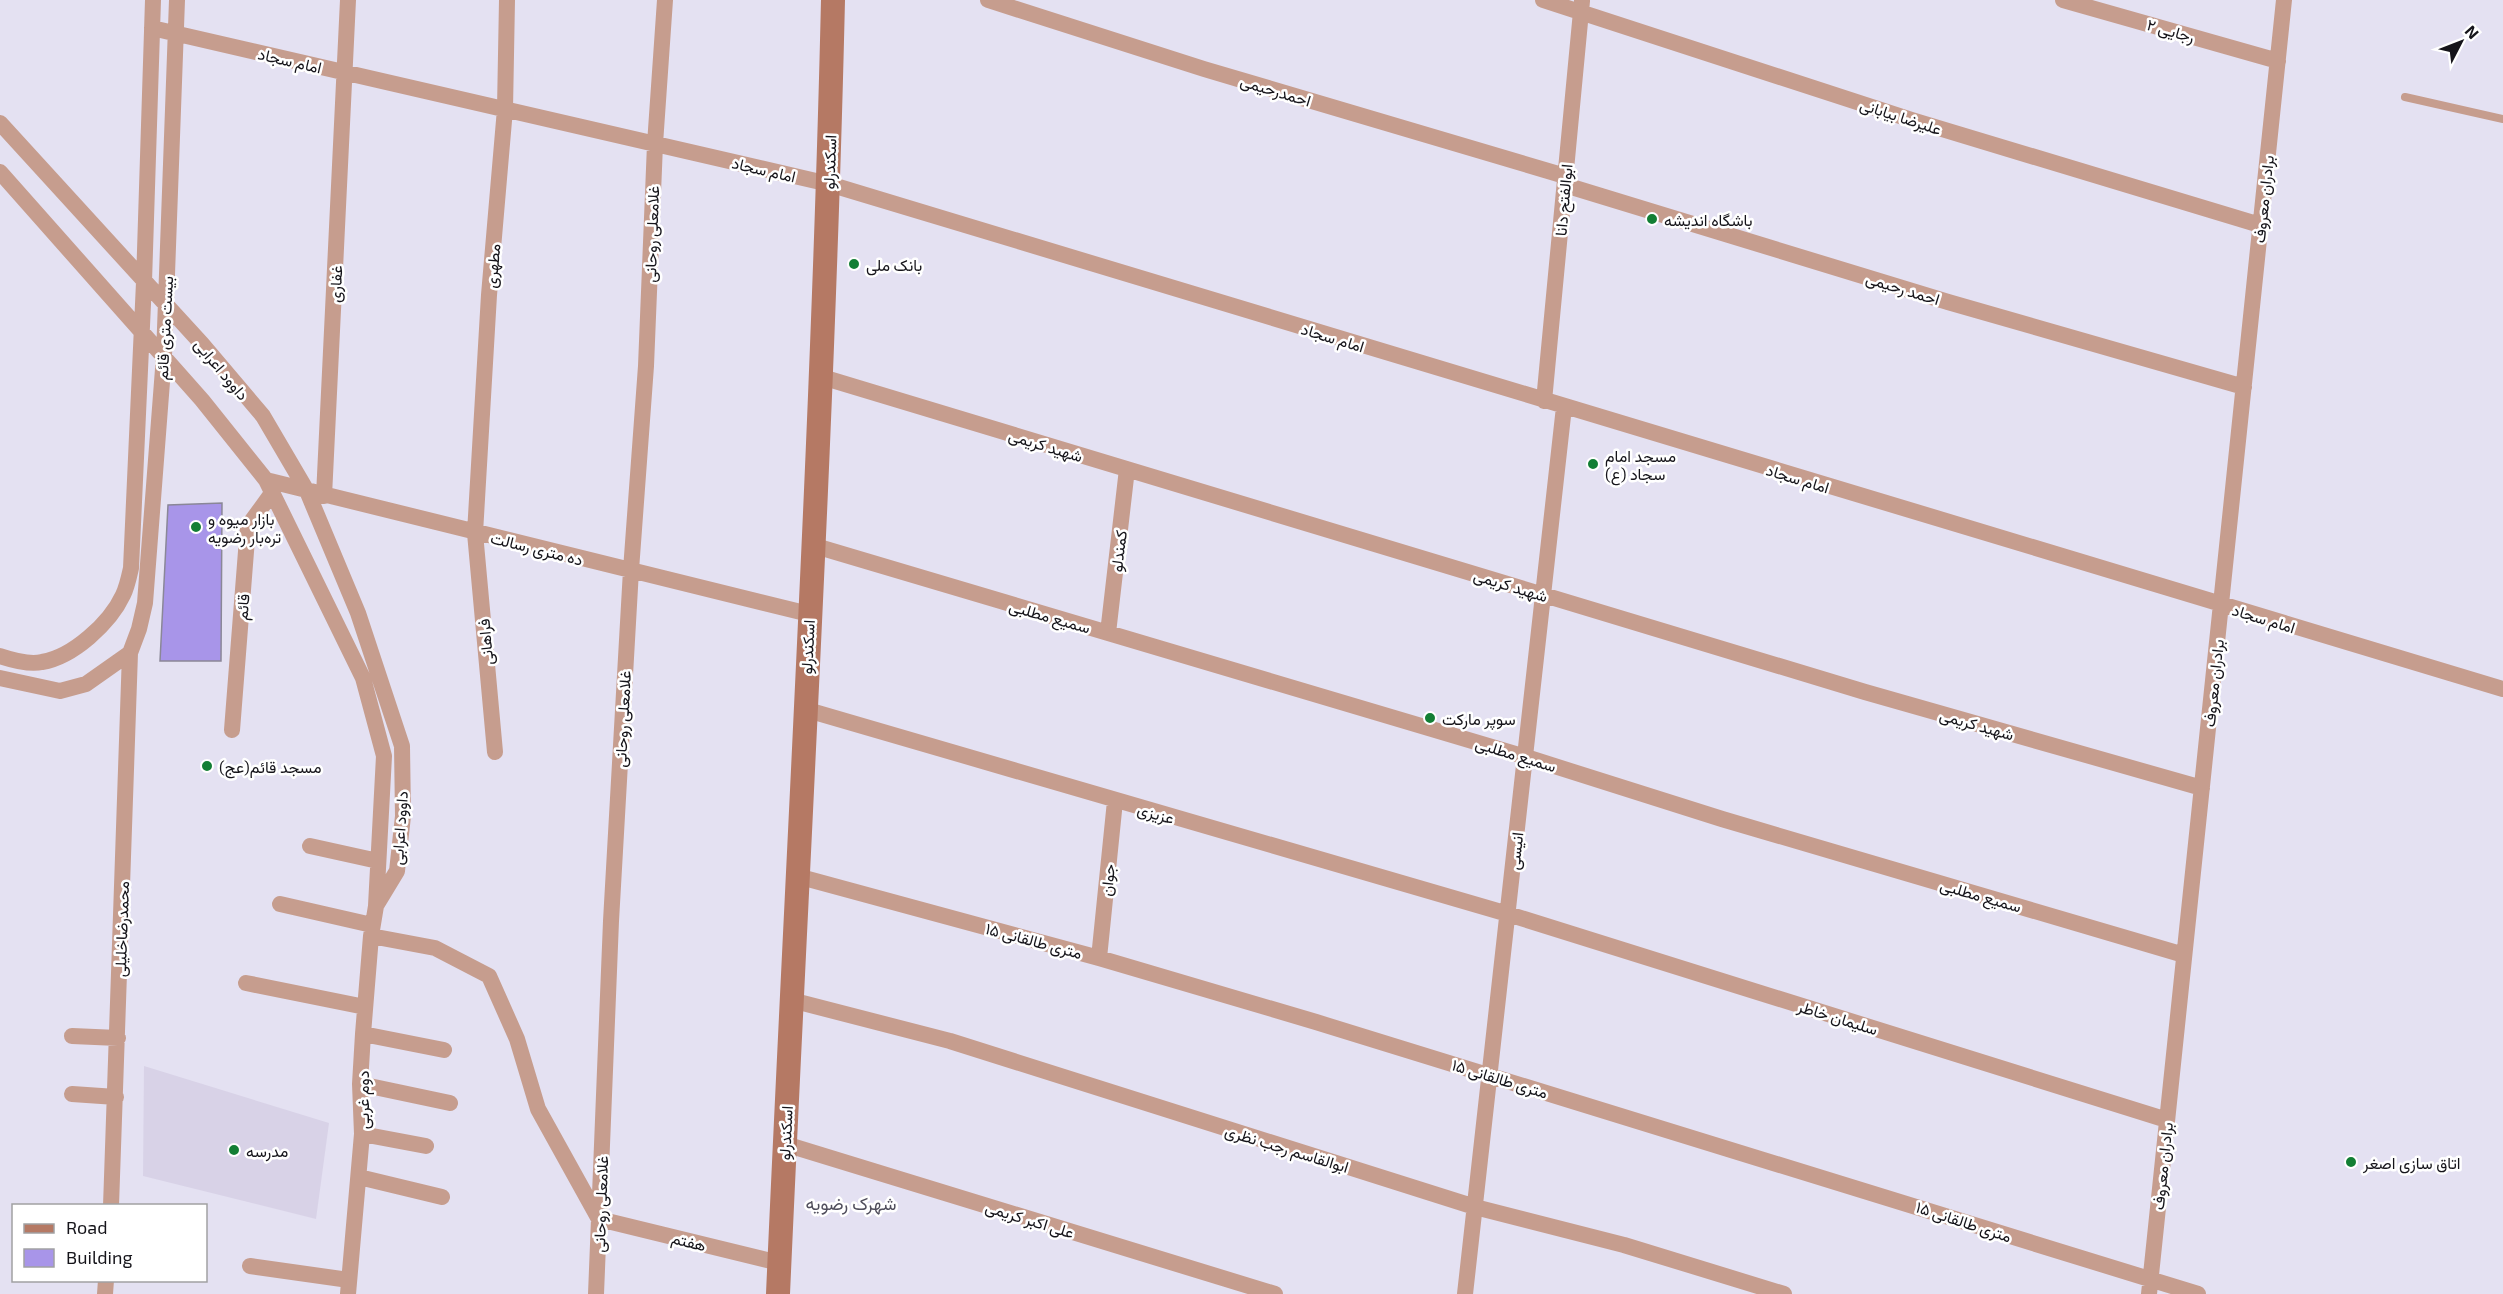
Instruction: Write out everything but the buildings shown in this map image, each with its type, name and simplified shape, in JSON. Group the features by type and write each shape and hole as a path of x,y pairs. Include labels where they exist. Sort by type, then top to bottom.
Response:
{"main road":[{"name":"اسکندرلو","path":"778,1294 804,709 822,377 833,0"}],"street":[{"name":"بیست متری قائم","path":"0,656 14,661 41,663 64,654 102,625 124,594 131,568 144,282 153,0"},
{"name":"بیست متری قائم","path":"130,653 145,603 164,356 177,0"},
{"name":"غفاری","path":"324,495 348,0"},
{"name":"مطهری","path":"476,532 489,295 505,109 507,0"},
{"name":"غلامعلی روحانی","path":"596,1294 611,921 631,570 646,366 655,144 665,0"},
{"name":"احمدرحیمی","path":"988,0 1565,180"},
{"name":"علیرضا بیابانی","path":"1543,0 1582,6 1912,120 2260,225"},
{"name":"رجایی ۲","path":"2064,0 2278,61"},
{"name":"برادران معروف","path":"2149,1287 2284,0"},
{"name":"ابوالفتح دانا","path":"1544,401 1582,6"},
{"name":"امام سجاد","path":"152,28 829,184 2503,689"},
{"name":"داوود اعرابی","path":"0,123 166,305 262,416 307,491 358,613 402,747 403,816 397,872 376,906"},
{"name":"داوود اعرابی","path":"0,172 202,399 269,487 363,678 384,756 376,906"},
{"name":"احمد رحیمی","path":"1565,180 1948,302 2244,387"},
{"name":"شهید کریمی","path":"822,377 1865,692 2202,788"},
{"name":"انیسی","path":"1465,1294 1564,407"},
{"name":"کمندلو","path":"1108,633 1128,469"},
{"name":"ده متری رسالت","path":"269,487 307,491 809,614"},
{"name":"قائم","path":"232,730 248,526 269,487"},
{"name":"فراهانی","path":"476,532 495,752"},
{"name":"سمیع مطلبی","path":"812,545 1526,757 1722,819 2184,955"},
{"path":"0,678 60,691 86,684 130,653"},
{"name":"محمدرضاخلیلی","path":"111,1204 130,653"},
{"name":"عزیزی","path":"804,709 1508,914"},
{"name":"جوان","path":"1099,958 1115,801"},
{"path":"310,846 378,861"},
{"name":"۱۵ متری طالقانی","path":"797,876 1099,958 1841,1182 2149,1287 2198,1294"},
{"path":"280,904 435,948 489,975 517,1039 538,1108 599,1219"},
{"name":"دوم غربی","path":"348,1287 362,1134 360,1084 363,1034 376,906"},
{"name":"سلیمان خاطر","path":"1508,914 2167,1120"},
{"path":"246,983 365,1007"},
{"name":"ابوالقاسم رجب نظری","path":"791,1000 950,1041 1475,1207 1624,1245 1784,1294"},
{"path":"363,1034 444,1050"},
{"path":"72,1036 118,1038"},
{"path":"360,1084 450,1103"},
{"path":"72,1094 116,1097"},
{"path":"362,1134 426,1146"},
{"name":"علی اکبر کریمی","path":"785,1144 1275,1294"},
{"path":"359,1177 442,1197"},
{"name":"هفتم","path":"599,1219 779,1263"},
{"path":"250,1266 348,1287"}],"lane":[{"path":"2405,97 2503,119"}],"shaded area":[{"name":"مدرسه","path":"144,1066 329,1123 316,1219 143,1176"}],"place":[{"name":"باشگاه اندیشه","path":"1652,219"},
{"name":"بانک ملی","path":"854,264"},
{"name":"مسجد امام سجاد (ع)","path":"1593,464"},
{"name":"بازار میوه و تره‌بار رضویه","path":"196,527"},
{"name":"سوپر مارکت","path":"1430,718"},
{"name":"مسجد قائم(عج)","path":"207,766"},
{"name":"مدرسه","path":"234,1150"},
{"name":"اتاق سازی اصغر","path":"2351,1162"}],"district":[{"name":"شهرک رضویه","path":"851,1203"}]}
